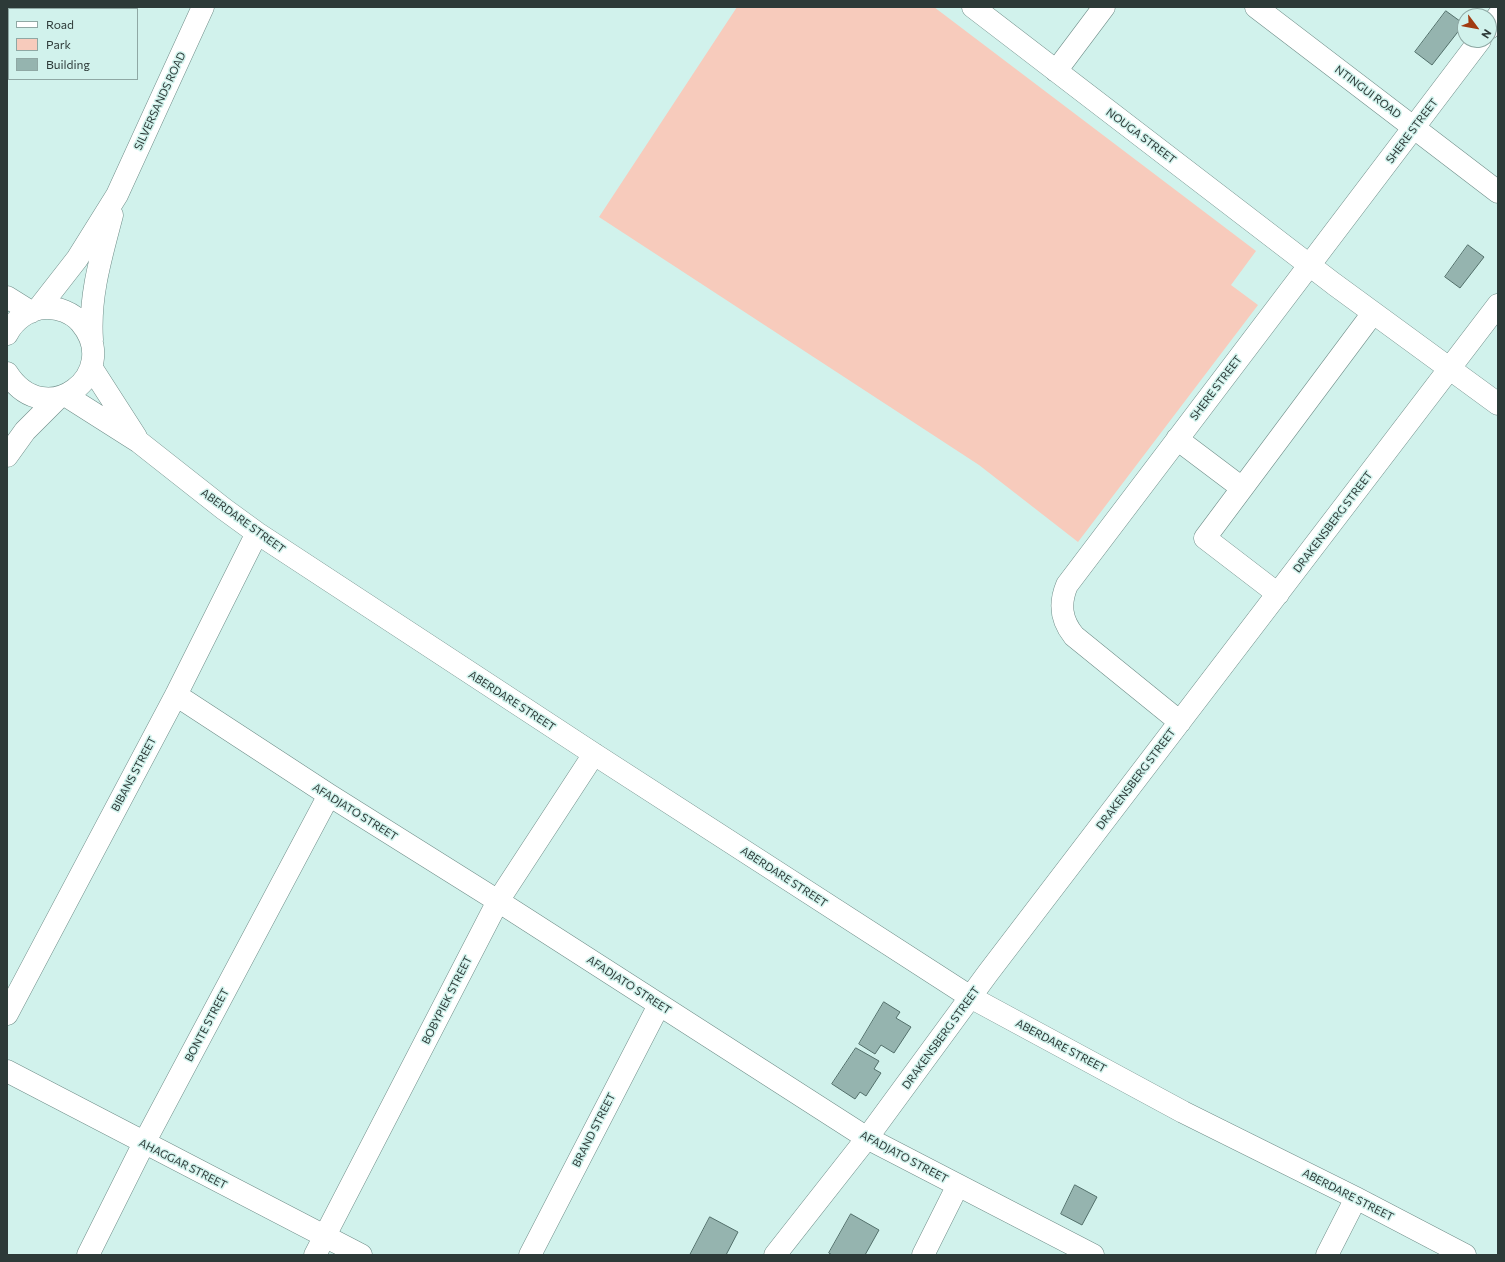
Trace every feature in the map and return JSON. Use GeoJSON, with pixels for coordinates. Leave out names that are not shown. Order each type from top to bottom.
{"type":"FeatureCollection","features":[{"type":"Feature","properties":{"kind":"street","name":"SILVERSANDS ROAD"},"geometry":{"type":"LineString","coordinates":[[7,334],[16,321],[34,310],[77,259],[118,194],[203,7]]}},
{"type":"Feature","properties":{"kind":"street","name":"NOUGA STREET"},"geometry":{"type":"LineString","coordinates":[[973,7],[1310,265],[1498,404]]}},
{"type":"Feature","properties":{"kind":"street"},"geometry":{"type":"LineString","coordinates":[[1056,71],[1104,7]]}},
{"type":"Feature","properties":{"kind":"street","name":"NTINGUI ROAD"},"geometry":{"type":"LineString","coordinates":[[1256,7],[1498,192]]}},
{"type":"Feature","properties":{"kind":"street","name":"SHERE STREET"},"geometry":{"type":"LineString","coordinates":[[1180,722],[1074,636],[1065,622],[1062,604],[1067,585],[1474,48]]}},
{"type":"Feature","properties":{"kind":"street","name":"SILVERSANDS ROAD"},"geometry":{"type":"LineString","coordinates":[[91,367],[93,354],[90,315],[96,280],[118,194]]}},
{"type":"Feature","properties":{"kind":"street"},"geometry":{"type":"LineString","coordinates":[[7,297],[34,310],[53,308],[66,312],[78,319],[86,329],[92,341]]}},
{"type":"Feature","properties":{"kind":"street","name":"DRAKENSBERG STREET"},"geometry":{"type":"LineString","coordinates":[[775,1255],[867,1138],[972,998],[988,973],[1498,305]]}},
{"type":"Feature","properties":{"kind":"street"},"geometry":{"type":"LineString","coordinates":[[1278,594],[1205,538],[1374,313]]}},
{"type":"Feature","properties":{"kind":"street"},"geometry":{"type":"LineString","coordinates":[[7,456],[25,431],[62,397],[76,389],[85,379],[91,367]]}},
{"type":"Feature","properties":{"kind":"street","name":"ABERDARE STREET"},"geometry":{"type":"LineString","coordinates":[[91,367],[139,442]]}},
{"type":"Feature","properties":{"kind":"street"},"geometry":{"type":"LineString","coordinates":[[7,373],[14,384],[23,391],[34,396],[46,399],[62,397]]}},
{"type":"Feature","properties":{"kind":"street","name":"ABERDARE STREET"},"geometry":{"type":"LineString","coordinates":[[62,397],[139,442],[224,510],[257,533],[594,754],[972,998],[1183,1112],[1356,1198],[1465,1255]]}},
{"type":"Feature","properties":{"kind":"street"},"geometry":{"type":"LineString","coordinates":[[1177,438],[1242,488]]}},
{"type":"Feature","properties":{"kind":"street","name":"BIBANS STREET"},"geometry":{"type":"LineString","coordinates":[[7,1014],[176,695],[257,533]]}},
{"type":"Feature","properties":{"kind":"street","name":"AFADJATO STREET"},"geometry":{"type":"LineString","coordinates":[[176,695],[329,795],[498,901],[867,1138],[1093,1255]]}},
{"type":"Feature","properties":{"kind":"street","name":"BOBYPIEK STREET"},"geometry":{"type":"LineString","coordinates":[[320,1246],[498,901],[594,754]]}},
{"type":"Feature","properties":{"kind":"street","name":"BONTE STREET"},"geometry":{"type":"LineString","coordinates":[[88,1255],[144,1144],[329,795]]}},
{"type":"Feature","properties":{"kind":"street","name":"BRAND STREET"},"geometry":{"type":"LineString","coordinates":[[530,1255],[659,1005]]}},
{"type":"Feature","properties":{"kind":"street","name":"AHAGGAR STREET"},"geometry":{"type":"LineString","coordinates":[[7,1071],[144,1144],[320,1246],[361,1255]]}},
{"type":"Feature","properties":{"kind":"street"},"geometry":{"type":"LineString","coordinates":[[923,1255],[958,1185]]}},
{"type":"Feature","properties":{"kind":"street"},"geometry":{"type":"LineString","coordinates":[[1327,1255],[1356,1198]]}},
{"type":"Feature","properties":{"kind":"green space"},"geometry":{"type":"Polygon","coordinates":[[[737,7],[934,7],[1256,251],[1231,285],[1258,305],[1078,542],[979,465],[599,217],[737,7]]]}},
{"type":"Feature","properties":{"kind":"building"},"geometry":{"type":"Polygon","coordinates":[[[14,7],[109,7],[108,8],[14,7]]]}},
{"type":"Feature","properties":{"kind":"building"},"geometry":{"type":"Polygon","coordinates":[[[1446,11],[1457,19],[1457,33],[1432,65],[1415,52],[1446,11]]]}},
{"type":"Feature","properties":{"kind":"building"},"geometry":{"type":"Polygon","coordinates":[[[1468,245],[1484,257],[1460,288],[1445,277],[1468,245]]]}},
{"type":"Feature","properties":{"kind":"building"},"geometry":{"type":"Polygon","coordinates":[[[884,1002],[900,1012],[896,1018],[911,1027],[894,1053],[881,1045],[875,1054],[859,1044],[884,1002]]]}},
{"type":"Feature","properties":{"kind":"building"},"geometry":{"type":"Polygon","coordinates":[[[856,1048],[879,1061],[874,1069],[881,1073],[866,1096],[860,1092],[855,1099],[832,1084],[856,1048]]]}},
{"type":"Feature","properties":{"kind":"building"},"geometry":{"type":"Polygon","coordinates":[[[1075,1185],[1097,1197],[1082,1225],[1061,1214],[1075,1185]]]}},
{"type":"Feature","properties":{"kind":"building"},"geometry":{"type":"Polygon","coordinates":[[[851,1214],[879,1230],[865,1255],[832,1255],[829,1253],[851,1214]]]}},
{"type":"Feature","properties":{"kind":"building"},"geometry":{"type":"Polygon","coordinates":[[[710,1217],[738,1232],[726,1255],[690,1255],[710,1217]]]}}]}
